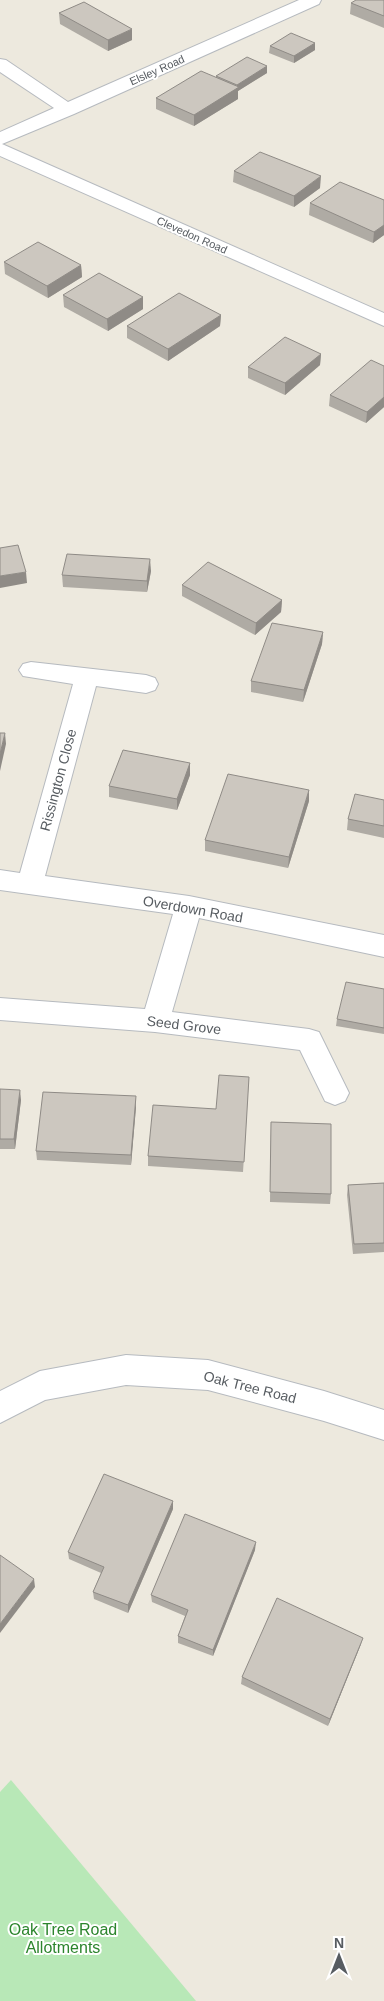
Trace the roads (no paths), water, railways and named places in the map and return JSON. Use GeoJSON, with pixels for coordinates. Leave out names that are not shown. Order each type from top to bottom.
{"type":"FeatureCollection","features":[{"type":"Feature","properties":{"kind":"street","name":"Elsley Road"},"geometry":{"type":"LineString","coordinates":[[0,139],[313,0]]}},
{"type":"Feature","properties":{"kind":"street"},"geometry":{"type":"LineString","coordinates":[[0,64],[68,110]]}},
{"type":"Feature","properties":{"kind":"street","name":"Clevedon Road"},"geometry":{"type":"LineString","coordinates":[[0,149],[384,320]]}},
{"type":"Feature","properties":{"kind":"street"},"geometry":{"type":"LineString","coordinates":[[31,670],[146,684]]}},
{"type":"Feature","properties":{"kind":"street","name":"Rissington Close"},"geometry":{"type":"LineString","coordinates":[[30,883],[86,677]]}},
{"type":"Feature","properties":{"kind":"street","name":"Overdown Road"},"geometry":{"type":"LineString","coordinates":[[0,880],[189,906],[384,946]]}},
{"type":"Feature","properties":{"kind":"street"},"geometry":{"type":"LineString","coordinates":[[155,1021],[189,906]]}},
{"type":"Feature","properties":{"kind":"street","name":"Seed Grove"},"geometry":{"type":"LineString","coordinates":[[0,1009],[155,1021],[309,1040],[335,1093]]}},
{"type":"Feature","properties":{"kind":"street","name":"Oak Tree Road"},"geometry":{"type":"LineString","coordinates":[[0,1408],[40,1386],[126,1370],[208,1375],[324,1406],[384,1425]]}},
{"type":"Feature","properties":{"kind":"park label","name":"Oak Tree Road Allotments"},"geometry":{"type":"Point","coordinates":[63,1938]}}]}
